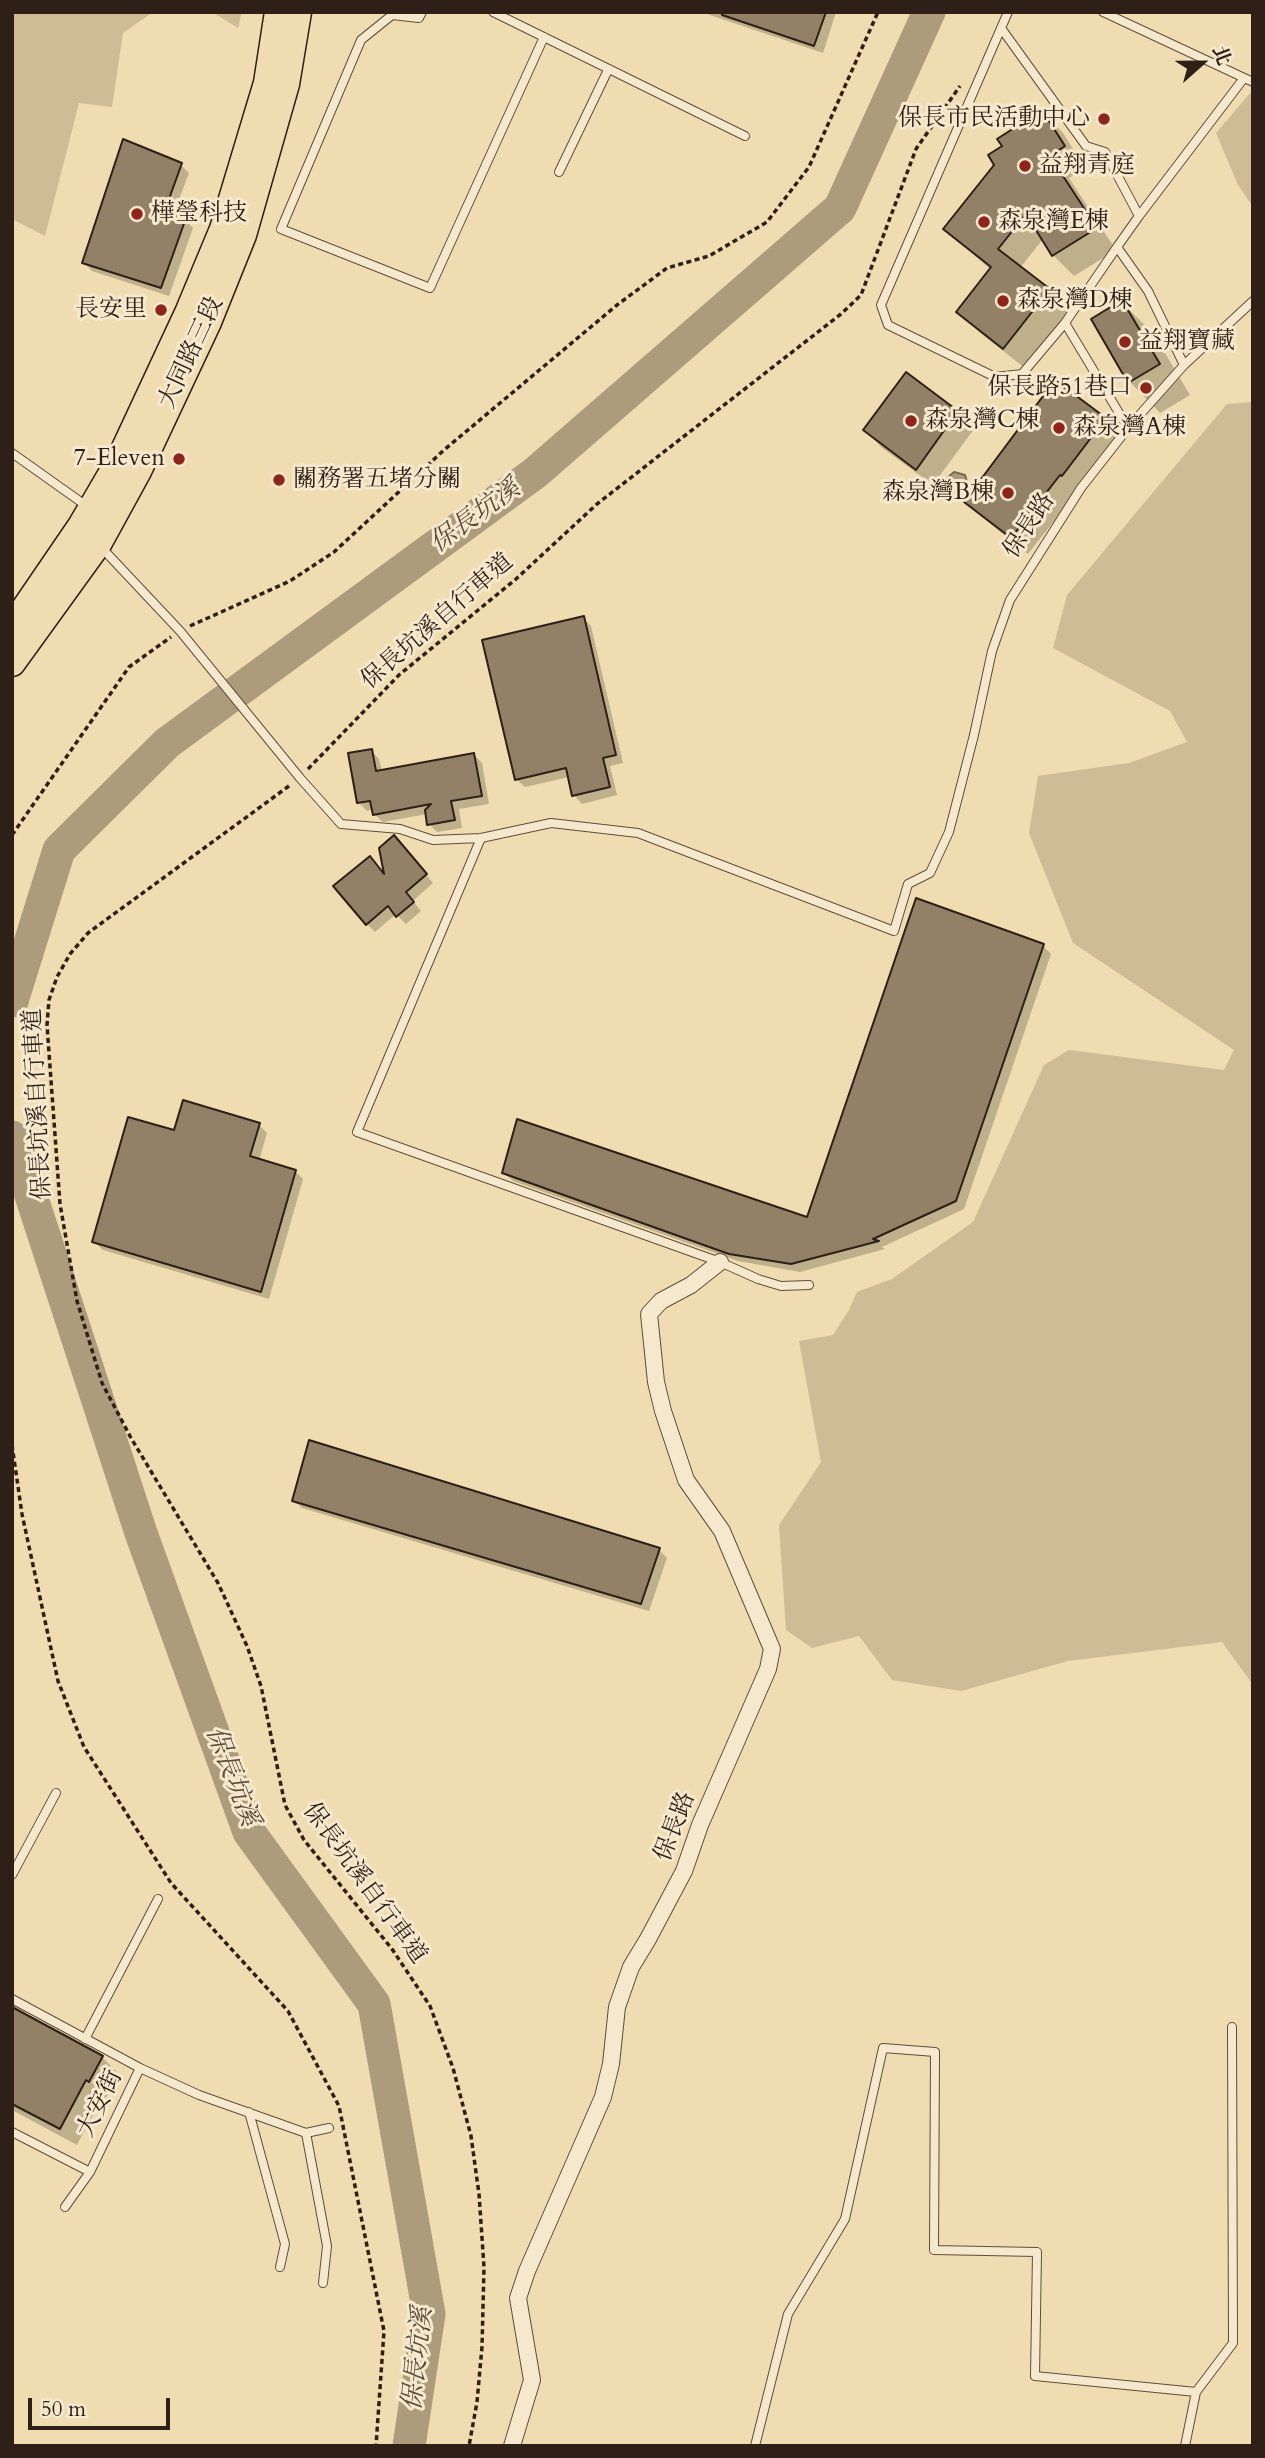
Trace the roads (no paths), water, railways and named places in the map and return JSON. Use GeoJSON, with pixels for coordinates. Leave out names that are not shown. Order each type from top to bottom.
{"type":"FeatureCollection","features":[{"type":"Feature","properties":{"kind":"main road","name":"大同路三段"},"geometry":{"type":"LineString","coordinates":[[90,526],[188,313],[223,229],[267,82],[278,12]]}},
{"type":"Feature","properties":{"kind":"main road","name":"大同路三段"},"geometry":{"type":"LineString","coordinates":[[16,641],[90,526],[155,433],[208,322],[243,235],[286,84],[298,12]]}},
{"type":"Feature","properties":{"kind":"street","name":"保長路"},"geometry":{"type":"LineString","coordinates":[[513,2446],[532,2380],[518,2298],[527,2271],[603,2096],[611,2064],[617,2007],[631,1966],[648,1940],[684,1871],[699,1825],[768,1669],[772,1649],[722,1531],[686,1480],[656,1382],[649,1314],[661,1301],[691,1284],[720,1262]]}},
{"type":"Feature","properties":{"kind":"lane"},"geometry":{"type":"LineString","coordinates":[[422,12],[419,18],[392,15],[361,40],[281,229],[430,288],[544,37]]}},
{"type":"Feature","properties":{"kind":"lane"},"geometry":{"type":"LineString","coordinates":[[493,12],[745,136]]}},
{"type":"Feature","properties":{"kind":"lane"},"geometry":{"type":"LineString","coordinates":[[1008,12],[881,305],[888,325],[995,377],[1022,374],[1065,323],[1139,216],[1244,78]]}},
{"type":"Feature","properties":{"kind":"lane"},"geometry":{"type":"LineString","coordinates":[[1103,12],[1253,82]]}},
{"type":"Feature","properties":{"kind":"lane"},"geometry":{"type":"LineString","coordinates":[[1001,28],[1086,146],[1105,152],[1139,216]]}},
{"type":"Feature","properties":{"kind":"lane"},"geometry":{"type":"LineString","coordinates":[[559,172],[608,70]]}},
{"type":"Feature","properties":{"kind":"lane"},"geometry":{"type":"LineString","coordinates":[[1117,247],[1148,291],[1184,365]]}},
{"type":"Feature","properties":{"kind":"lane","name":"保長路"},"geometry":{"type":"LineString","coordinates":[[481,838],[551,824],[638,833],[894,931],[908,884],[930,873],[949,832],[992,651],[1010,600],[1081,488],[1128,428],[1184,365],[1253,301]]}},
{"type":"Feature","properties":{"kind":"lane"},"geometry":{"type":"LineString","coordinates":[[1065,323],[1128,428]]}},
{"type":"Feature","properties":{"kind":"lane"},"geometry":{"type":"LineString","coordinates":[[12,453],[90,526],[341,824],[400,829],[433,840],[481,838],[357,1132],[720,1262],[758,1279],[781,1286],[809,1285]]}},
{"type":"Feature","properties":{"kind":"lane"},"geometry":{"type":"LineString","coordinates":[[12,1875],[56,1793]]}},
{"type":"Feature","properties":{"kind":"lane"},"geometry":{"type":"LineString","coordinates":[[85,2039],[158,1899]]}},
{"type":"Feature","properties":{"kind":"lane","name":"大安街"},"geometry":{"type":"LineString","coordinates":[[12,2000],[141,2068],[90,2172],[12,2132]]}},
{"type":"Feature","properties":{"kind":"lane"},"geometry":{"type":"LineString","coordinates":[[1185,2446],[1196,2392],[1233,2343],[1231,2027]]}},
{"type":"Feature","properties":{"kind":"lane"},"geometry":{"type":"LineString","coordinates":[[755,2446],[788,2314],[845,2218],[883,2049],[934,2052],[934,2250],[1037,2252],[1035,2376],[1196,2392]]}},
{"type":"Feature","properties":{"kind":"lane"},"geometry":{"type":"LineString","coordinates":[[141,2068],[199,2095],[306,2133],[329,2128]]}},
{"type":"Feature","properties":{"kind":"lane"},"geometry":{"type":"LineString","coordinates":[[249,2112],[285,2244],[280,2267]]}},
{"type":"Feature","properties":{"kind":"lane"},"geometry":{"type":"LineString","coordinates":[[306,2133],[327,2246],[323,2283]]}},
{"type":"Feature","properties":{"kind":"lane"},"geometry":{"type":"LineString","coordinates":[[65,2207],[90,2172]]}},
{"type":"Feature","properties":{"kind":"waterway","name":"保長坑溪"},"geometry":{"type":"LineString","coordinates":[[12,1001],[59,850],[167,743],[535,473],[840,208],[929,12]]}},
{"type":"Feature","properties":{"kind":"waterway","name":"保長坑溪"},"geometry":{"type":"LineString","coordinates":[[12,1137],[141,1533],[249,1832],[374,2004],[429,2314],[409,2446]]}},
{"type":"Feature","properties":{"kind":"place","name":"保長市民活動中心"},"geometry":{"type":"Point","coordinates":[1104,119]}},
{"type":"Feature","properties":{"kind":"place","name":"益翔青庭"},"geometry":{"type":"Point","coordinates":[1025,166]}},
{"type":"Feature","properties":{"kind":"place","name":"樺瑩科技"},"geometry":{"type":"Point","coordinates":[137,214]}},
{"type":"Feature","properties":{"kind":"place","name":"森泉灣E棟"},"geometry":{"type":"Point","coordinates":[984,222]}},
{"type":"Feature","properties":{"kind":"place","name":"森泉灣D棟"},"geometry":{"type":"Point","coordinates":[1003,301]}},
{"type":"Feature","properties":{"kind":"place","name":"長安里"},"geometry":{"type":"Point","coordinates":[161,310]}},
{"type":"Feature","properties":{"kind":"place","name":"益翔寶藏"},"geometry":{"type":"Point","coordinates":[1125,342]}},
{"type":"Feature","properties":{"kind":"place","name":"保長路51巷口"},"geometry":{"type":"Point","coordinates":[1146,388]}},
{"type":"Feature","properties":{"kind":"place","name":"森泉灣C棟"},"geometry":{"type":"Point","coordinates":[911,421]}},
{"type":"Feature","properties":{"kind":"place","name":"森泉灣A棟"},"geometry":{"type":"Point","coordinates":[1059,428]}},
{"type":"Feature","properties":{"kind":"place","name":"7-Eleven"},"geometry":{"type":"Point","coordinates":[179,459]}},
{"type":"Feature","properties":{"kind":"place","name":"關務署五堵分關"},"geometry":{"type":"Point","coordinates":[279,480]}},
{"type":"Feature","properties":{"kind":"place","name":"森泉灣B棟"},"geometry":{"type":"Point","coordinates":[1008,493]}}]}
